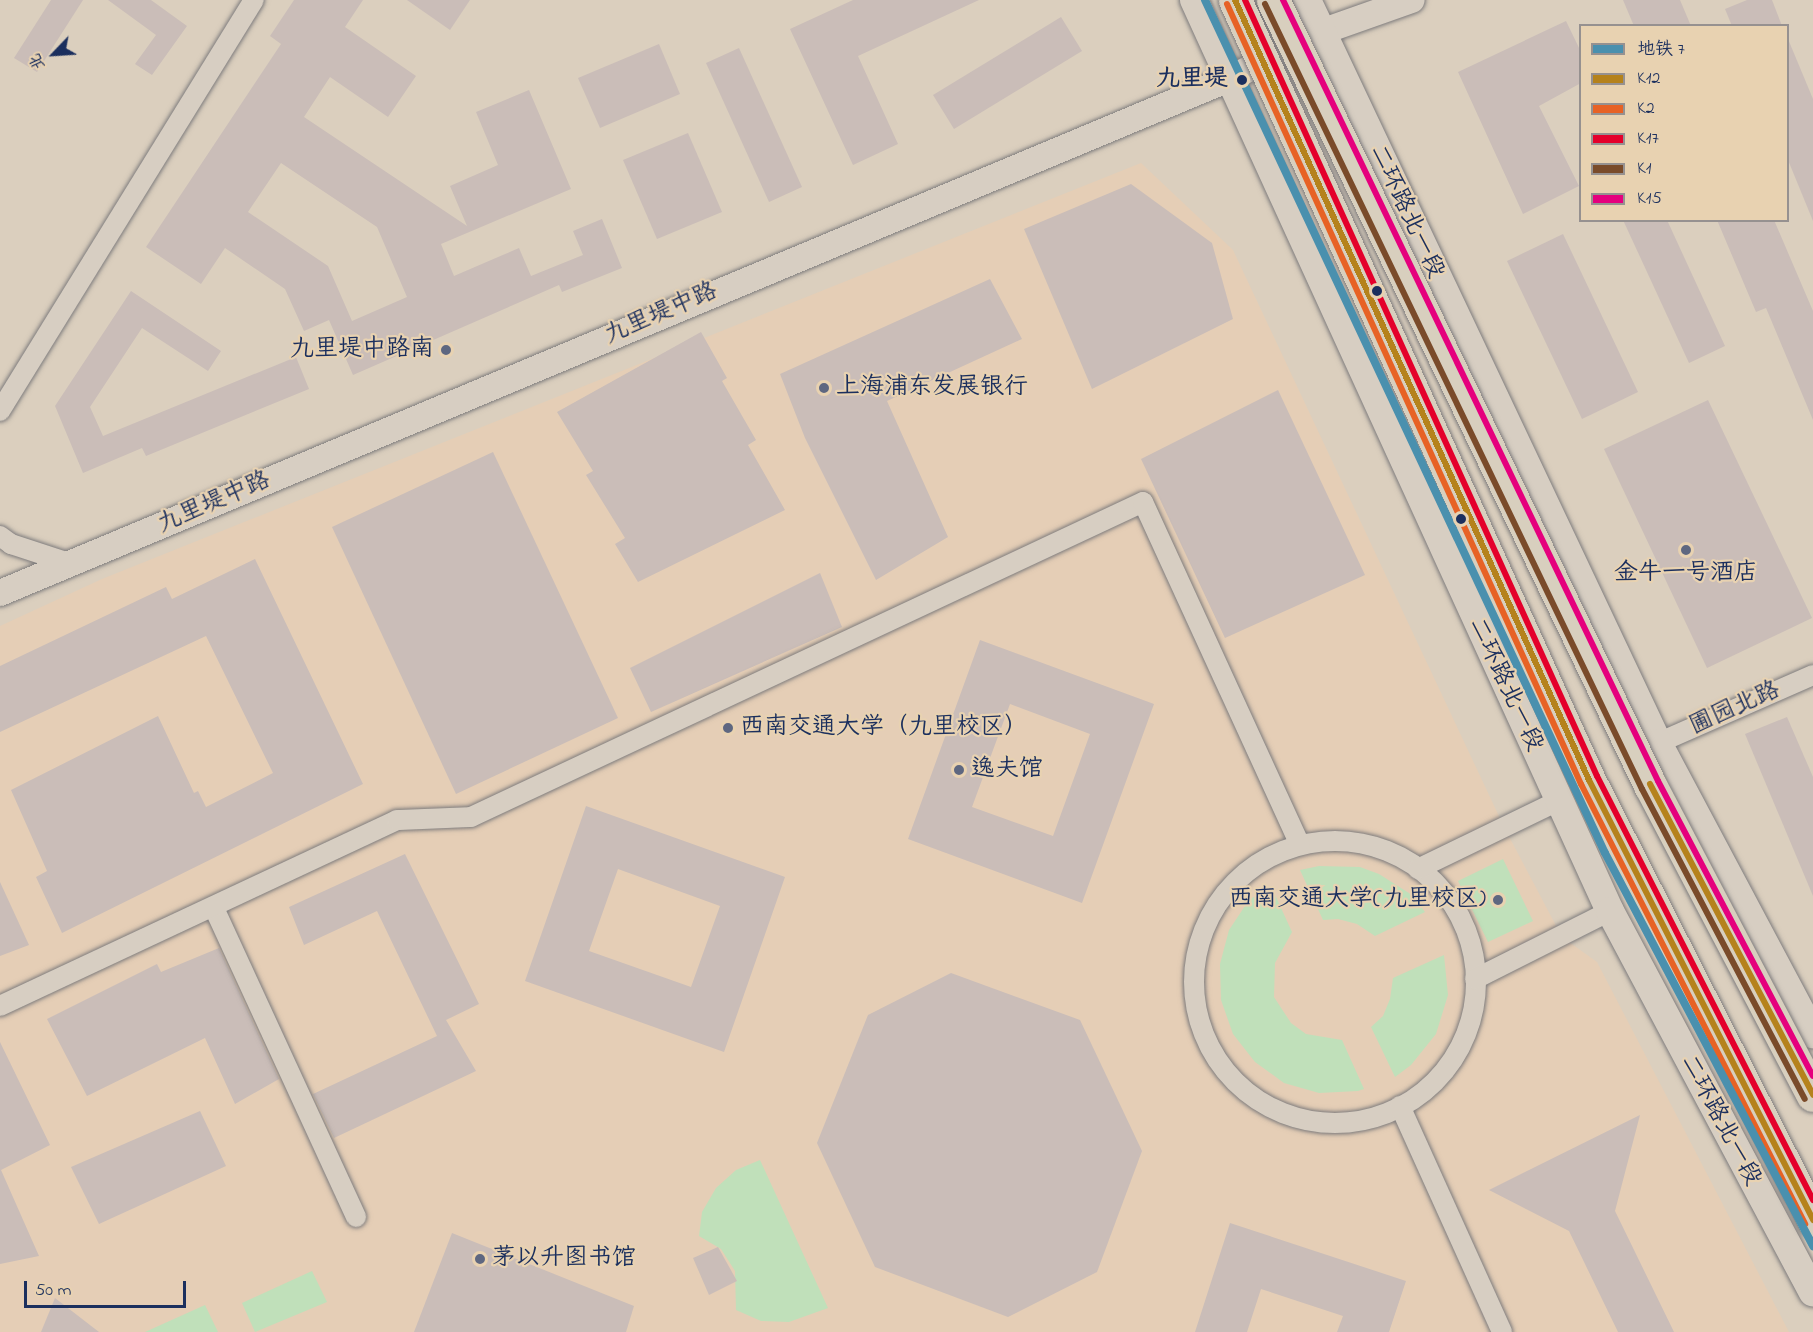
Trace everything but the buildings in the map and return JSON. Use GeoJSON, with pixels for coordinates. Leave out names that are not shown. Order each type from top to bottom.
{"type":"FeatureCollection","features":[{"type":"Feature","properties":{"kind":"highway"},"geometry":{"type":"LineString","coordinates":[[1235,0],[1589,780],[1813,1220]]}},
{"type":"Feature","properties":{"kind":"highway"},"geometry":{"type":"LineString","coordinates":[[1273,0],[1650,785],[1813,1095]]}},
{"type":"Feature","properties":{"kind":"main road","name":"二环路北一段"},"geometry":{"type":"LineString","coordinates":[[1194,0],[1228,79],[1610,911],[1813,1292]]}},
{"type":"Feature","properties":{"kind":"main road","name":"二环路北一段"},"geometry":{"type":"LineString","coordinates":[[1307,0],[1658,743],[1813,1034]]}},
{"type":"Feature","properties":{"kind":"street"},"geometry":{"type":"LineString","coordinates":[[0,411],[254,0]]}},
{"type":"Feature","properties":{"kind":"street","name":"九里堤中路"},"geometry":{"type":"LineString","coordinates":[[0,593],[1228,79],[1321,32],[1412,0]]}},
{"type":"Feature","properties":{"kind":"street"},"geometry":{"type":"LineString","coordinates":[[0,1006],[214,908],[398,820],[471,817],[1143,502],[1300,845]]}},
{"type":"Feature","properties":{"kind":"street"},"geometry":{"type":"LineString","coordinates":[[0,536],[11,544],[69,563]]}},
{"type":"Feature","properties":{"kind":"street","name":"圃园北路"},"geometry":{"type":"LineString","coordinates":[[1658,743],[1813,675]]}},
{"type":"Feature","properties":{"kind":"street"},"geometry":{"type":"LineString","coordinates":[[1418,869],[1558,801]]}},
{"type":"Feature","properties":{"kind":"street"},"geometry":{"type":"LineString","coordinates":[[1351,841],[1394,853],[1418,869],[1430,877],[1461,916],[1475,963],[1474,1012],[1455,1057],[1423,1094],[1380,1117],[1331,1124],[1283,1114],[1241,1089],[1211,1050],[1195,1009],[1194,964],[1206,922],[1230,885],[1265,858],[1300,845],[1351,841]]}},
{"type":"Feature","properties":{"kind":"street"},"geometry":{"type":"LineString","coordinates":[[214,908],[356,1217]]}},
{"type":"Feature","properties":{"kind":"street"},"geometry":{"type":"LineString","coordinates":[[1475,979],[1610,911]]}},
{"type":"Feature","properties":{"kind":"street"},"geometry":{"type":"LineString","coordinates":[[1400,1106],[1502,1332]]}},
{"type":"Feature","properties":{"kind":"shaded area","name":"西南交通大学（九里校区）"},"geometry":{"type":"Polygon","coordinates":[[[1141,163],[1233,250],[1505,829],[1562,937],[1597,962],[1789,1332],[0,1332],[0,626],[102,579],[1141,163]]]}},
{"type":"Feature","properties":{"kind":"green space"},"geometry":{"type":"Polygon","coordinates":[[[1503,859],[1533,921],[1488,942],[1458,881],[1503,859]]]}},
{"type":"Feature","properties":{"kind":"green space"},"geometry":{"type":"Polygon","coordinates":[[[1319,866],[1360,867],[1379,874],[1412,895],[1425,912],[1375,936],[1357,924],[1338,919],[1323,920],[1300,870],[1319,866]]]}},
{"type":"Feature","properties":{"kind":"green space"},"geometry":{"type":"Polygon","coordinates":[[[1271,886],[1292,932],[1275,963],[1274,997],[1291,1023],[1306,1034],[1342,1040],[1364,1089],[1319,1093],[1284,1083],[1255,1062],[1233,1034],[1221,1000],[1220,964],[1229,930],[1249,900],[1271,886]]]}},
{"type":"Feature","properties":{"kind":"green space"},"geometry":{"type":"Polygon","coordinates":[[[1444,955],[1448,995],[1436,1034],[1411,1065],[1395,1077],[1371,1027],[1383,1016],[1390,999],[1393,978],[1444,955]]]}},
{"type":"Feature","properties":{"kind":"green space"},"geometry":{"type":"Polygon","coordinates":[[[760,1160],[828,1308],[789,1322],[761,1321],[736,1310],[735,1271],[721,1249],[699,1236],[702,1212],[716,1188],[736,1170],[760,1160]]]}},
{"type":"Feature","properties":{"kind":"green space"},"geometry":{"type":"Polygon","coordinates":[[[312,1271],[327,1302],[255,1332],[242,1303],[312,1271]]]}},
{"type":"Feature","properties":{"kind":"green space"},"geometry":{"type":"Polygon","coordinates":[[[205,1305],[218,1332],[145,1332],[205,1305]]]}},
{"type":"Feature","properties":{"kind":"metro line","name":"7"},"geometry":{"type":"LineString","coordinates":[[1205,0],[1605,853],[1813,1246]]}},
{"type":"Feature","properties":{"kind":"transit line","name":"K12"},"geometry":{"type":"LineString","coordinates":[[1235,0],[1589,780],[1813,1220]]}},
{"type":"Feature","properties":{"kind":"transit line","name":"K17"},"geometry":{"type":"LineString","coordinates":[[1245,0],[1597,776],[1813,1200]]}},
{"type":"Feature","properties":{"kind":"transit line","name":"K15"},"geometry":{"type":"LineString","coordinates":[[1283,0],[1658,781],[1813,1076]]}},
{"type":"Feature","properties":{"kind":"transit line","name":"K2"},"geometry":{"type":"LineString","coordinates":[[1227,4],[1581,784],[1805,1224]]}},
{"type":"Feature","properties":{"kind":"transit line","name":"K1"},"geometry":{"type":"LineString","coordinates":[[1265,4],[1642,789],[1805,1099]]}},
{"type":"Feature","properties":{"kind":"transit line","name":"K12"},"geometry":{"type":"LineString","coordinates":[[1650,784],[1813,1095]]}},
{"type":"Feature","properties":{"kind":"place","name":"九里堤"},"geometry":{"type":"Point","coordinates":[1242,80]}},
{"type":"Feature","properties":{"kind":"place","name":"九里堤中路南"},"geometry":{"type":"Point","coordinates":[446,350]}},
{"type":"Feature","properties":{"kind":"place","name":"上海浦东发展银行"},"geometry":{"type":"Point","coordinates":[824,388]}},
{"type":"Feature","properties":{"kind":"place","name":"金牛一号酒店"},"geometry":{"type":"Point","coordinates":[1686,550]}},
{"type":"Feature","properties":{"kind":"place","name":"西南交通大学（九里校区）"},"geometry":{"type":"Point","coordinates":[728,728]}},
{"type":"Feature","properties":{"kind":"place","name":"逸夫馆"},"geometry":{"type":"Point","coordinates":[959,770]}},
{"type":"Feature","properties":{"kind":"place","name":"西南交通大学(九里校区)"},"geometry":{"type":"Point","coordinates":[1498,900]}},
{"type":"Feature","properties":{"kind":"place","name":"茅以升图书馆"},"geometry":{"type":"Point","coordinates":[480,1259]}}]}
